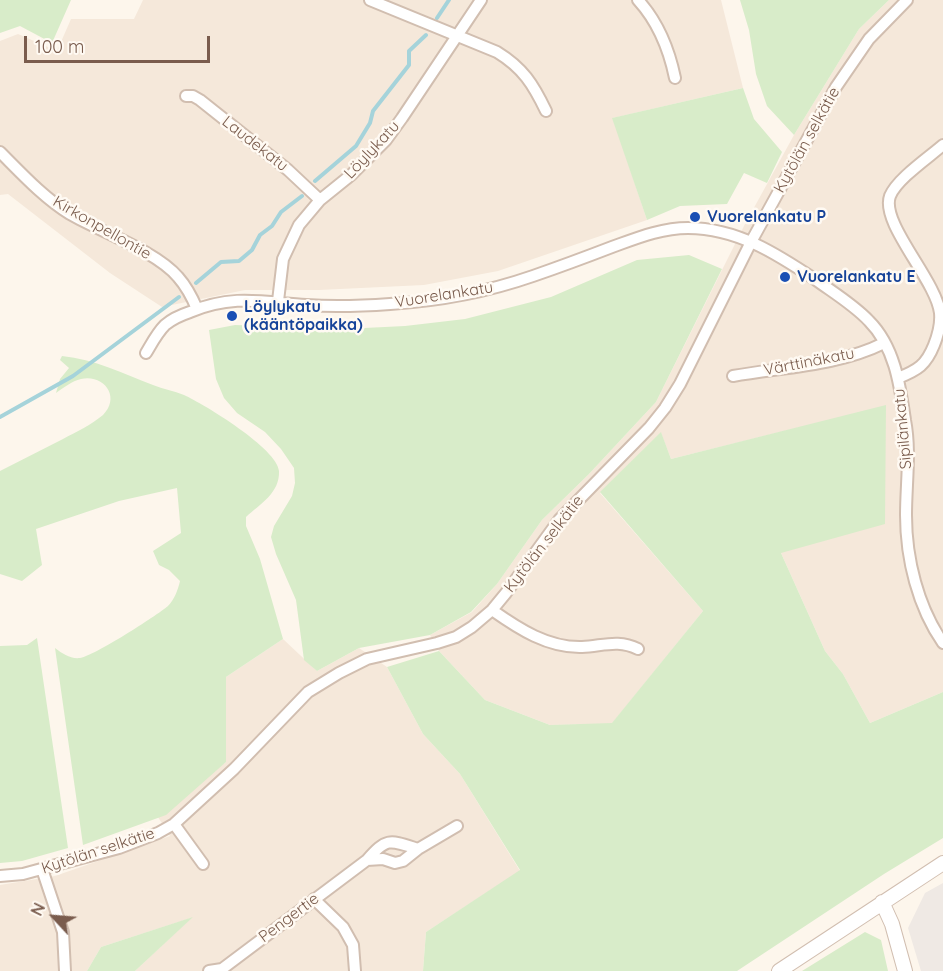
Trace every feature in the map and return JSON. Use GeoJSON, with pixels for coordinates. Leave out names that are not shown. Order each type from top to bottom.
{"type":"FeatureCollection","features":[{"type":"Feature","properties":{"kind":"street"},"geometry":{"type":"LineString","coordinates":[[370,0],[497,52],[510,60],[530,81],[546,111]]}},
{"type":"Feature","properties":{"kind":"street","name":"Löylykatu"},"geometry":{"type":"LineString","coordinates":[[278,301],[280,271],[290,242],[299,225],[320,200],[351,175],[386,140],[481,0]]}},
{"type":"Feature","properties":{"kind":"street"},"geometry":{"type":"LineString","coordinates":[[638,0],[666,43],[675,78]]}},
{"type":"Feature","properties":{"kind":"street","name":"Kytölän selkätie"},"geometry":{"type":"LineString","coordinates":[[0,876],[23,874],[42,869],[119,848],[158,833],[174,824],[234,769],[308,692],[367,659],[456,637],[492,610],[559,520],[666,408],[751,242],[852,62],[868,39],[907,0]]}},
{"type":"Feature","properties":{"kind":"street","name":"Laudekatu"},"geometry":{"type":"LineString","coordinates":[[186,96],[193,96],[200,100],[288,170],[320,200]]}},
{"type":"Feature","properties":{"kind":"street"},"geometry":{"type":"LineString","coordinates":[[898,378],[916,371],[925,362],[939,333],[940,314],[929,282],[891,216],[888,205],[890,197],[903,179],[943,145]]}},
{"type":"Feature","properties":{"kind":"street","name":"Kirkonpellontie"},"geometry":{"type":"LineString","coordinates":[[0,152],[47,197],[68,213],[152,257],[166,267],[184,284],[197,309]]}},
{"type":"Feature","properties":{"kind":"street","name":"Vuorelankatu"},"geometry":{"type":"LineString","coordinates":[[146,353],[166,324],[197,309],[221,302],[244,299],[337,306],[416,302],[486,290],[648,234],[671,229],[708,230],[751,242]]}},
{"type":"Feature","properties":{"kind":"street","name":"Sipilänkatu"},"geometry":{"type":"LineString","coordinates":[[751,242],[794,266],[853,307],[872,323],[884,343],[898,378],[906,425],[908,553],[919,593],[935,632],[943,643]]}},
{"type":"Feature","properties":{"kind":"street","name":"Värttinäkatu"},"geometry":{"type":"LineString","coordinates":[[733,376],[840,359],[884,343]]}},
{"type":"Feature","properties":{"kind":"street"},"geometry":{"type":"LineString","coordinates":[[492,610],[515,627],[549,643],[581,647],[626,643],[638,649]]}},
{"type":"Feature","properties":{"kind":"street"},"geometry":{"type":"LineString","coordinates":[[174,824],[202,864]]}},
{"type":"Feature","properties":{"kind":"street"},"geometry":{"type":"LineString","coordinates":[[367,860],[383,859],[395,863],[403,861],[418,849],[457,826]]}},
{"type":"Feature","properties":{"kind":"street","name":"Pengertie"},"geometry":{"type":"LineString","coordinates":[[209,971],[222,970],[367,860],[380,845],[392,841],[418,849]]}},
{"type":"Feature","properties":{"kind":"street"},"geometry":{"type":"LineString","coordinates":[[779,971],[943,863]]}},
{"type":"Feature","properties":{"kind":"street"},"geometry":{"type":"LineString","coordinates":[[42,869],[63,932],[66,971]]}},
{"type":"Feature","properties":{"kind":"street"},"geometry":{"type":"LineString","coordinates":[[315,899],[343,927],[353,945],[355,971]]}},
{"type":"Feature","properties":{"kind":"street"},"geometry":{"type":"LineString","coordinates":[[882,902],[892,924],[905,971]]}},
{"type":"Feature","properties":{"kind":"shaded area"},"geometry":{"type":"Polygon","coordinates":[[[143,0],[721,0],[743,88],[613,118],[647,220],[498,271],[424,285],[319,290],[245,290],[162,307],[110,273],[8,194],[0,195],[0,41],[18,34],[57,51],[71,19],[134,19],[143,0]]]}},
{"type":"Feature","properties":{"kind":"shaded area"},"geometry":{"type":"Polygon","coordinates":[[[889,0],[943,0],[943,692],[870,723],[843,674],[825,651],[781,553],[886,406],[671,459],[661,433],[600,493],[703,611],[612,724],[550,725],[485,700],[439,651],[430,635],[472,612],[497,584],[542,520],[589,474],[656,402],[745,224],[794,135],[859,29],[889,0]]]}},
{"type":"Feature","properties":{"kind":"shaded area"},"geometry":{"type":"Polygon","coordinates":[[[283,639],[317,671],[359,648],[387,667],[423,734],[460,774],[520,871],[426,932],[423,971],[135,971],[191,918],[101,947],[87,971],[0,971],[0,885],[55,876],[170,836],[156,814],[226,762],[226,677],[283,639]]]}},
{"type":"Feature","properties":{"kind":"shaded area"},"geometry":{"type":"Polygon","coordinates":[[[943,883],[943,971],[921,971],[908,928],[925,893],[943,883]]]}},
{"type":"Feature","properties":{"kind":"green space"},"geometry":{"type":"Polygon","coordinates":[[[0,0],[71,0],[52,43],[20,26],[0,33],[0,0]]]}},
{"type":"Feature","properties":{"kind":"green space"},"geometry":{"type":"Polygon","coordinates":[[[740,0],[889,0],[859,29],[794,135],[767,106],[756,74],[749,30],[740,0]]]}},
{"type":"Feature","properties":{"kind":"green space"},"geometry":{"type":"Polygon","coordinates":[[[743,88],[754,119],[782,152],[767,183],[744,173],[727,204],[680,206],[647,220],[612,118],[743,88]]]}},
{"type":"Feature","properties":{"kind":"green space"},"geometry":{"type":"Polygon","coordinates":[[[689,255],[722,269],[656,402],[589,474],[542,520],[497,584],[471,612],[430,635],[359,648],[317,671],[304,660],[296,600],[271,537],[274,526],[292,496],[295,483],[294,468],[265,432],[237,413],[224,398],[216,379],[209,330],[235,325],[344,329],[405,326],[465,319],[551,297],[637,260],[689,255]]]}},
{"type":"Feature","properties":{"kind":"green space"},"geometry":{"type":"Polygon","coordinates":[[[62,356],[97,364],[194,400],[223,417],[254,440],[267,451],[279,471],[273,492],[246,517],[246,526],[260,559],[283,639],[226,677],[226,762],[166,815],[83,845],[55,648],[73,658],[87,656],[125,635],[168,606],[176,595],[180,581],[169,570],[159,565],[153,551],[181,533],[177,488],[119,501],[36,529],[42,565],[22,581],[0,574],[0,471],[94,422],[103,415],[110,401],[110,394],[103,383],[89,378],[74,381],[56,393],[60,379],[69,368],[60,360],[62,356]]]}},
{"type":"Feature","properties":{"kind":"green space"},"geometry":{"type":"Polygon","coordinates":[[[886,405],[885,524],[781,553],[825,651],[843,674],[870,723],[943,692],[943,838],[737,971],[423,971],[426,932],[520,870],[460,774],[423,734],[387,667],[439,651],[485,700],[550,725],[612,723],[703,611],[600,492],[661,432],[671,459],[886,405]]]}},
{"type":"Feature","properties":{"kind":"green space"},"geometry":{"type":"Polygon","coordinates":[[[37,638],[68,848],[22,861],[0,863],[0,646],[27,645],[37,638]]]}},
{"type":"Feature","properties":{"kind":"green space"},"geometry":{"type":"Polygon","coordinates":[[[193,917],[135,971],[87,971],[101,947],[193,917]]]}},
{"type":"Feature","properties":{"kind":"green space"},"geometry":{"type":"Polygon","coordinates":[[[865,932],[881,940],[888,971],[802,971],[865,932]]]}},
{"type":"Feature","properties":{"kind":"waterway"},"geometry":{"type":"LineString","coordinates":[[437,18],[449,0]]}},
{"type":"Feature","properties":{"kind":"waterway"},"geometry":{"type":"LineString","coordinates":[[315,181],[356,146],[370,123],[373,111],[409,65],[409,51],[426,35]]}},
{"type":"Feature","properties":{"kind":"waterway"},"geometry":{"type":"LineString","coordinates":[[196,283],[221,262],[239,261],[252,250],[260,235],[272,226],[281,212],[302,196]]}},
{"type":"Feature","properties":{"kind":"waterway"},"geometry":{"type":"LineString","coordinates":[[0,417],[73,376],[179,297]]}},
{"type":"Feature","properties":{"kind":"place","name":"Vuorelankatu P"},"geometry":{"type":"Point","coordinates":[695,217]}},
{"type":"Feature","properties":{"kind":"place","name":"Vuorelankatu E"},"geometry":{"type":"Point","coordinates":[785,277]}},
{"type":"Feature","properties":{"kind":"place","name":"Löylykatu (kääntöpaikka)"},"geometry":{"type":"Point","coordinates":[232,316]}}]}
